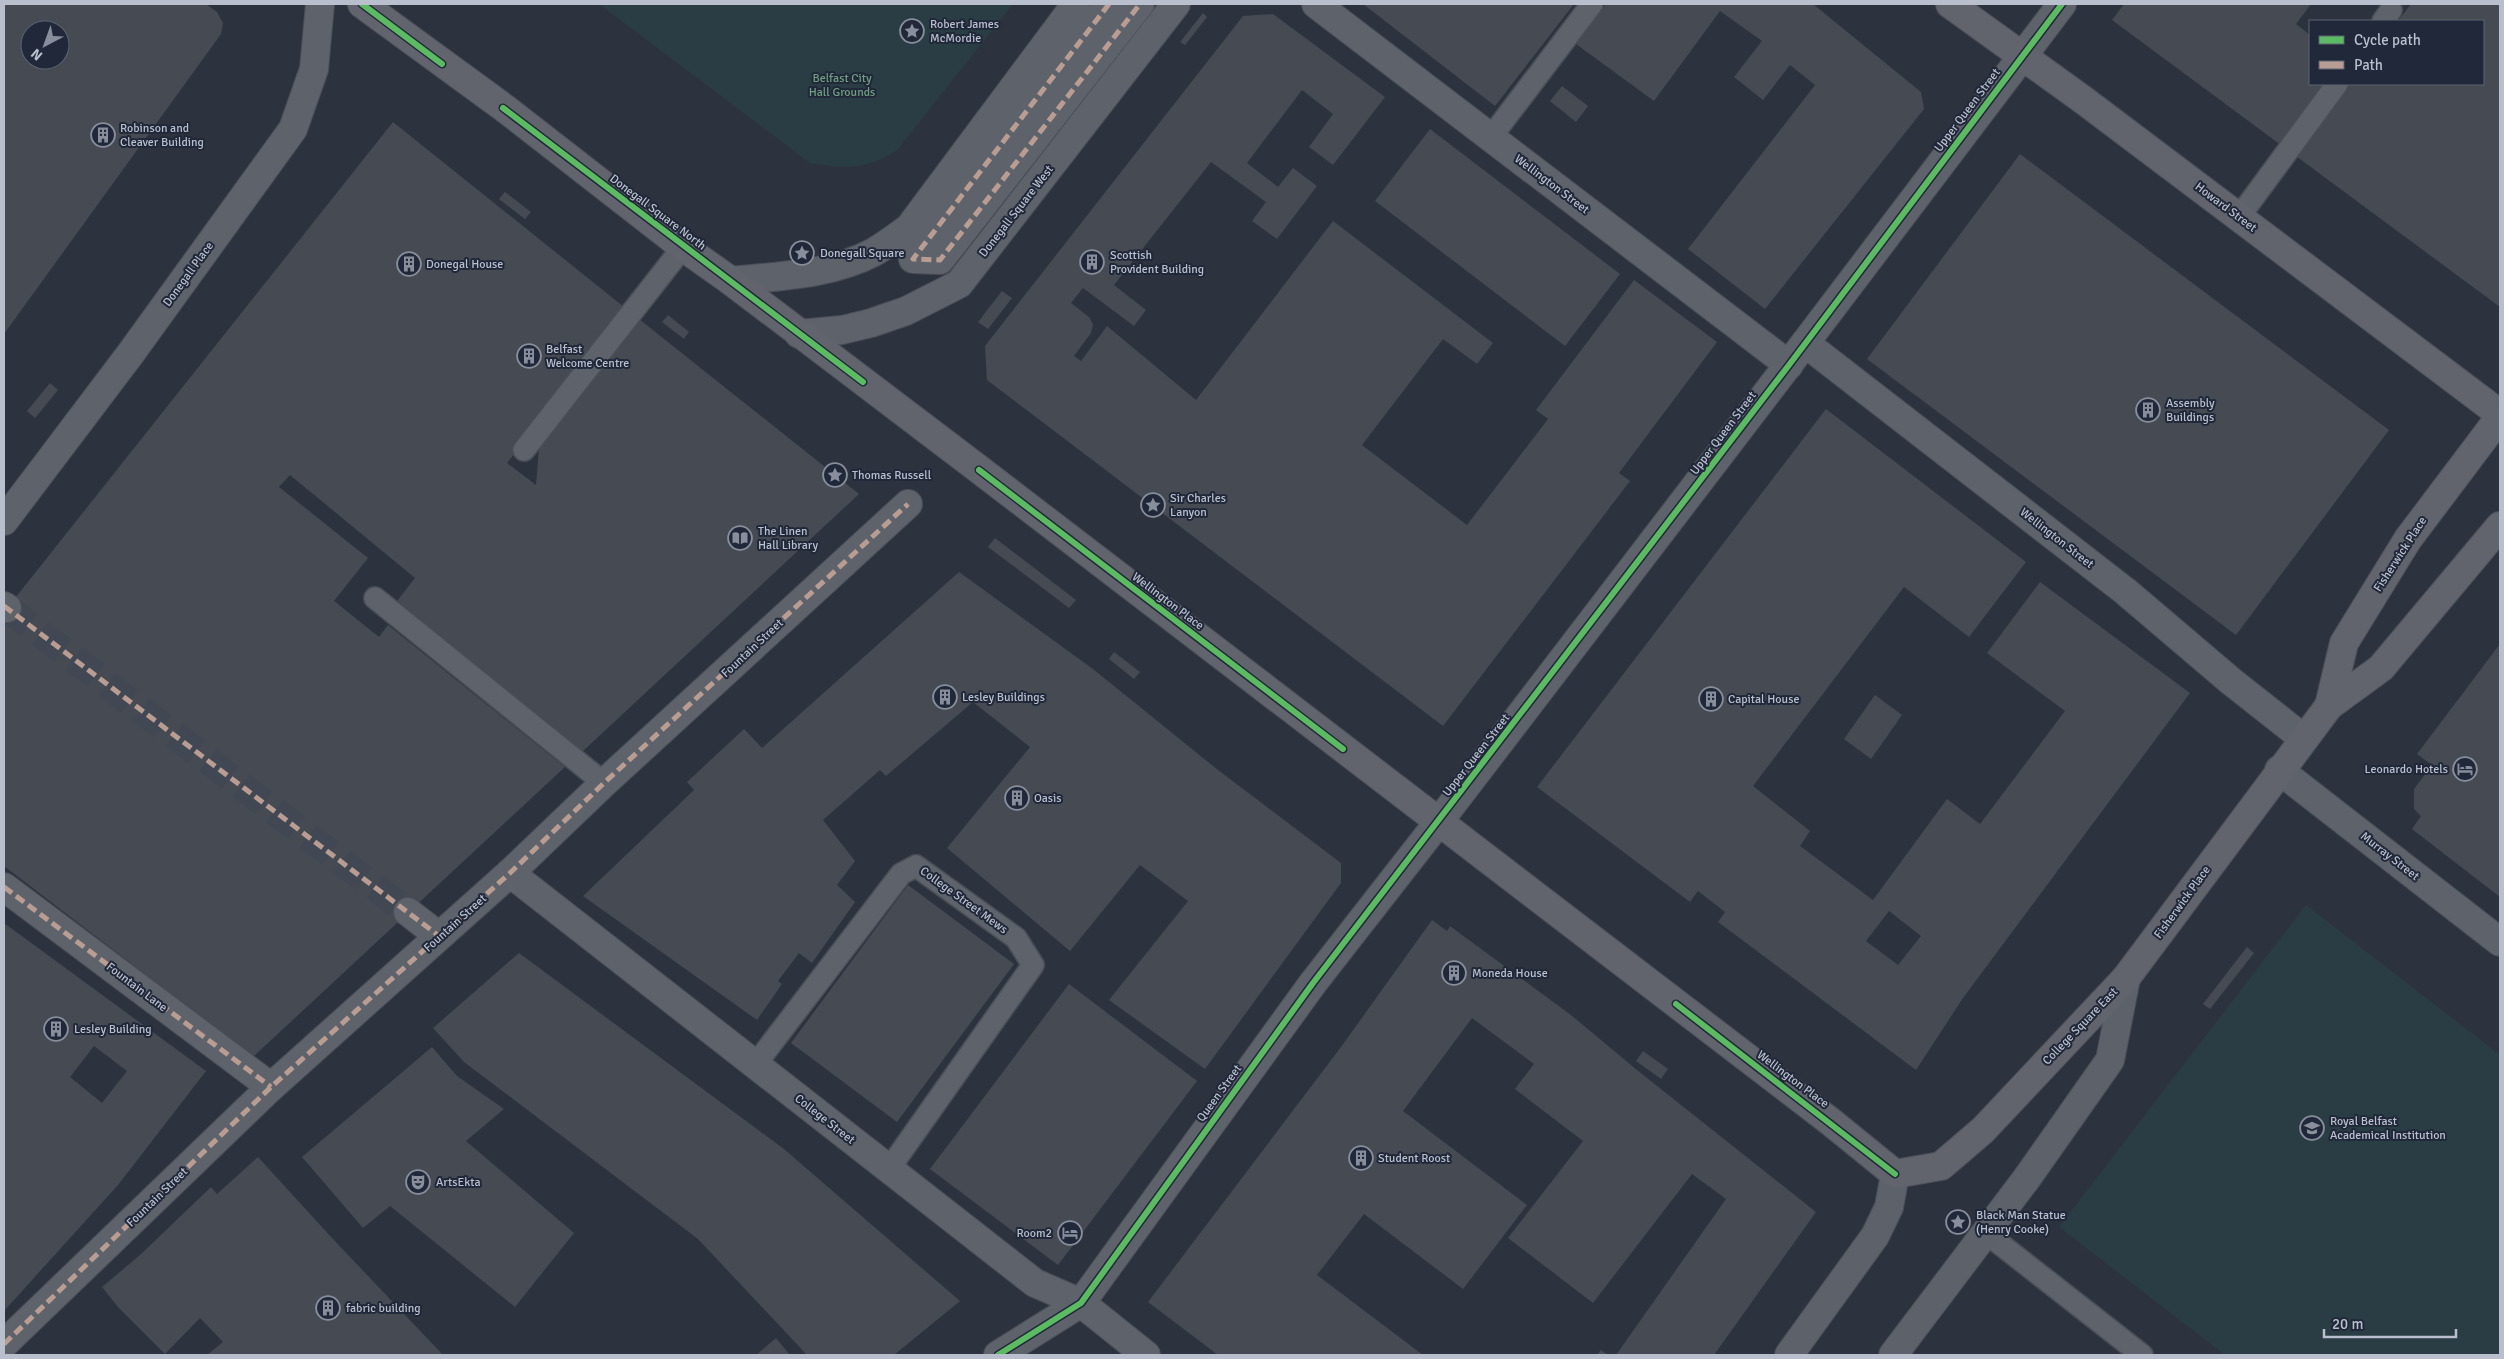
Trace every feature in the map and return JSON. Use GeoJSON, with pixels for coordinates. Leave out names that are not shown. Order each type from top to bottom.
{"type":"FeatureCollection","features":[{"type":"Feature","properties":{"kind":"main road","name":"Donegall Square North"},"geometry":{"type":"LineString","coordinates":[[362,4],[507,110],[683,247],[731,281],[799,334]]}},
{"type":"Feature","properties":{"kind":"main road","name":"Howard Street"},"geometry":{"type":"LineString","coordinates":[[1950,4],[2022,55],[2239,217],[2500,415]]}},
{"type":"Feature","properties":{"kind":"main road","name":"Wellington Place"},"geometry":{"type":"LineString","coordinates":[[799,334],[1436,825],[1831,1122],[1895,1174]]}},
{"type":"Feature","properties":{"kind":"main road","name":"Fisherwick Place"},"geometry":{"type":"LineString","coordinates":[[2329,706],[2344,643],[2408,539],[2500,415]]}},
{"type":"Feature","properties":{"kind":"main road","name":"Fisherwick Place"},"geometry":{"type":"LineString","coordinates":[[2126,978],[2279,770],[2329,706],[2381,668],[2500,526]]}},
{"type":"Feature","properties":{"kind":"main road","name":"College Square East"},"geometry":{"type":"LineString","coordinates":[[1895,1174],[1941,1166],[1983,1130],[2126,978]]}},
{"type":"Feature","properties":{"kind":"main road","name":"College Square East"},"geometry":{"type":"LineString","coordinates":[[1893,1355],[1986,1233],[2110,1060],[2126,978]]}},
{"type":"Feature","properties":{"kind":"main road"},"geometry":{"type":"LineString","coordinates":[[1789,1355],[1875,1236],[1889,1207],[1895,1174]]}},
{"type":"Feature","properties":{"kind":"street","name":"Donegall Place"},"geometry":{"type":"LineString","coordinates":[[4,521],[131,353],[293,129],[314,69],[320,4]]}},
{"type":"Feature","properties":{"kind":"street"},"geometry":{"type":"LineString","coordinates":[[731,281],[795,275],[837,266],[873,252],[909,228],[1076,4]]}},
{"type":"Feature","properties":{"kind":"street"},"geometry":{"type":"LineString","coordinates":[[1109,4],[914,259],[940,260],[1140,4]]}},
{"type":"Feature","properties":{"kind":"street","name":"Donegall Square West"},"geometry":{"type":"LineString","coordinates":[[799,334],[842,330],[871,323],[906,311],[959,284],[1176,4]]}},
{"type":"Feature","properties":{"kind":"street","name":"Wellington Street"},"geometry":{"type":"LineString","coordinates":[[1316,4],[1789,365]]}},
{"type":"Feature","properties":{"kind":"street","name":"Upper Queen Street"},"geometry":{"type":"LineString","coordinates":[[1436,825],[1806,343],[2062,4]]}},
{"type":"Feature","properties":{"kind":"street","name":"Wellington Street"},"geometry":{"type":"LineString","coordinates":[[1806,343],[2125,591],[2232,682],[2303,738]]}},
{"type":"Feature","properties":{"kind":"street","name":"Fountain Street"},"geometry":{"type":"LineString","coordinates":[[4,1344],[271,1087],[510,873],[604,783],[908,504]]}},
{"type":"Feature","properties":{"kind":"street","name":"Murray Street"},"geometry":{"type":"LineString","coordinates":[[2279,770],[2500,942]]}},
{"type":"Feature","properties":{"kind":"street","name":"Queen Street"},"geometry":{"type":"LineString","coordinates":[[998,1355],[1081,1303],[1313,983],[1436,825]]}},
{"type":"Feature","properties":{"kind":"street","name":"College Street"},"geometry":{"type":"LineString","coordinates":[[510,873],[1035,1283],[1081,1303],[1146,1355]]}},
{"type":"Feature","properties":{"kind":"street","name":"Fountain Lane"},"geometry":{"type":"LineString","coordinates":[[4,887],[271,1087]]}},
{"type":"Feature","properties":{"kind":"street"},"geometry":{"type":"LineString","coordinates":[[408,912],[439,936]]}},
{"type":"Feature","properties":{"kind":"lane"},"geometry":{"type":"LineString","coordinates":[[1491,137],[1592,4]]}},
{"type":"Feature","properties":{"kind":"lane"},"geometry":{"type":"LineString","coordinates":[[2239,217],[2336,85]]}},
{"type":"Feature","properties":{"kind":"lane"},"geometry":{"type":"LineString","coordinates":[[524,450],[683,247]]}},
{"type":"Feature","properties":{"kind":"lane"},"geometry":{"type":"LineString","coordinates":[[375,598],[604,783]]}},
{"type":"Feature","properties":{"kind":"lane","name":"College Street Mews"},"geometry":{"type":"LineString","coordinates":[[755,1065],[901,874],[916,866],[1016,938],[1033,965],[889,1169]]}},
{"type":"Feature","properties":{"kind":"lane"},"geometry":{"type":"LineString","coordinates":[[1986,1233],[2142,1355]]}},
{"type":"Feature","properties":{"kind":"green space","name":"Belfast City Hall Grounds"},"geometry":{"type":"Polygon","coordinates":[[[599,4],[1013,4],[897,150],[876,161],[845,167],[810,163],[599,4]]]}},
{"type":"Feature","properties":{"kind":"green space","name":"Royal Belfast Academical Institution"},"geometry":{"type":"Polygon","coordinates":[[[2306,905],[2500,1055],[2500,1355],[2225,1355],[2059,1227],[2306,905]]]}},
{"type":"Feature","properties":{"kind":"building","name":"Robinson and Cleaver Building"},"geometry":{"type":"Polygon","coordinates":[[[4,4],[206,4],[217,12],[223,23],[221,34],[4,334],[4,4]]]}},
{"type":"Feature","properties":{"kind":"building"},"geometry":{"type":"Polygon","coordinates":[[[1363,4],[1574,4],[1495,106],[1363,4]]]}},
{"type":"Feature","properties":{"kind":"building"},"geometry":{"type":"Polygon","coordinates":[[[1606,4],[1813,4],[1921,92],[1924,109],[1765,309],[1688,249],[1815,85],[1790,65],[1763,100],[1734,77],[1762,41],[1720,11],[1654,101],[1576,44],[1606,4]]]}},
{"type":"Feature","properties":{"kind":"building"},"geometry":{"type":"Polygon","coordinates":[[[2124,4],[2311,4],[2296,24],[2309,34],[2309,85],[2484,85],[2484,20],[2399,20],[2411,4],[2500,4],[2500,307],[2112,20],[2124,4]]]}},
{"type":"Feature","properties":{"kind":"building"},"geometry":{"type":"Polygon","coordinates":[[[1203,13],[1207,17],[1185,45],[1180,42],[1203,13]]]}},
{"type":"Feature","properties":{"kind":"building"},"geometry":{"type":"Polygon","coordinates":[[[1273,14],[1385,97],[1333,165],[1309,147],[1333,114],[1302,90],[1247,163],[1278,187],[1293,168],[1317,186],[1277,239],[1252,221],[1266,202],[1211,162],[1114,285],[1146,310],[1134,326],[1083,288],[1071,303],[1089,317],[1093,324],[1091,333],[1074,356],[1081,361],[1107,326],[1196,400],[1333,221],[1493,343],[1477,364],[1443,339],[1362,445],[1467,525],[1548,419],[1536,410],[1634,280],[1717,342],[1619,473],[1630,481],[1443,726],[987,380],[985,346],[1243,16],[1273,14]]]}},
{"type":"Feature","properties":{"kind":"building"},"geometry":{"type":"Polygon","coordinates":[[[1562,86],[1588,106],[1576,122],[1550,101],[1562,86]]]}},
{"type":"Feature","properties":{"kind":"building"},"geometry":{"type":"Polygon","coordinates":[[[393,122],[629,311],[507,463],[536,485],[540,436],[634,315],[859,494],[582,752],[397,601],[415,578],[290,475],[279,487],[368,558],[334,601],[379,637],[388,625],[565,767],[253,1057],[4,866],[4,612],[393,122]]]}},
{"type":"Feature","properties":{"kind":"building"},"geometry":{"type":"Polygon","coordinates":[[[1430,129],[1620,274],[1565,346],[1375,201],[1430,129]]]}},
{"type":"Feature","properties":{"kind":"building","name":"Assembly Buildings"},"geometry":{"type":"Polygon","coordinates":[[[2020,154],[2389,430],[2236,635],[1867,359],[2020,154]]]}},
{"type":"Feature","properties":{"kind":"building"},"geometry":{"type":"Polygon","coordinates":[[[505,192],[531,212],[525,219],[499,199],[505,192]]]}},
{"type":"Feature","properties":{"kind":"building"},"geometry":{"type":"Polygon","coordinates":[[[1002,291],[1012,298],[988,329],[978,322],[1002,291]]]}},
{"type":"Feature","properties":{"kind":"building"},"geometry":{"type":"Polygon","coordinates":[[[668,315],[689,332],[684,339],[662,322],[668,315]]]}},
{"type":"Feature","properties":{"kind":"building"},"geometry":{"type":"Polygon","coordinates":[[[50,383],[58,390],[35,418],[27,411],[50,383]]]}},
{"type":"Feature","properties":{"kind":"building"},"geometry":{"type":"Polygon","coordinates":[[[1826,409],[2026,562],[1969,637],[1904,587],[1753,786],[1810,831],[1800,846],[1873,900],[1947,799],[1980,824],[2065,711],[1987,653],[2040,582],[2190,693],[1963,998],[1916,1070],[1718,922],[1725,912],[1698,891],[1690,902],[1537,787],[1826,409]],[[1889,911],[1866,941],[1898,965],[1921,936],[1889,911]]]}},
{"type":"Feature","properties":{"kind":"building"},"geometry":{"type":"Polygon","coordinates":[[[995,538],[1076,600],[1069,608],[988,547],[995,538]]]}},
{"type":"Feature","properties":{"kind":"building"},"geometry":{"type":"Polygon","coordinates":[[[959,572],[1093,669],[1218,770],[1341,863],[1341,883],[1205,1069],[1109,1000],[1188,901],[1140,865],[1070,951],[947,848],[1030,747],[973,702],[886,776],[880,770],[823,820],[855,861],[837,885],[855,902],[812,963],[799,953],[778,981],[782,984],[757,1020],[583,896],[694,790],[687,782],[744,729],[762,748],[959,572]]]}},
{"type":"Feature","properties":{"kind":"building","name":"Leonardo Hotels"},"geometry":{"type":"Polygon","coordinates":[[[2500,644],[2500,897],[2412,829],[2421,816],[2414,809],[2414,789],[2432,765],[2417,754],[2500,644]]]}},
{"type":"Feature","properties":{"kind":"building"},"geometry":{"type":"Polygon","coordinates":[[[1114,652],[1140,672],[1134,679],[1109,659],[1114,652]]]}},
{"type":"Feature","properties":{"kind":"building"},"geometry":{"type":"Polygon","coordinates":[[[1875,695],[1902,715],[1871,759],[1844,739],[1875,695]]]}},
{"type":"Feature","properties":{"kind":"building"},"geometry":{"type":"Polygon","coordinates":[[[908,885],[1014,964],[897,1122],[791,1043],[908,885]]]}},
{"type":"Feature","properties":{"kind":"building"},"geometry":{"type":"Polygon","coordinates":[[[1432,920],[1447,931],[1450,926],[1571,1015],[1637,1070],[1816,1212],[1714,1355],[1616,1355],[1726,1199],[1692,1174],[1593,1303],[1508,1238],[1583,1141],[1515,1089],[1534,1064],[1472,1018],[1403,1111],[1527,1205],[1463,1289],[1364,1214],[1317,1275],[1423,1355],[1218,1355],[1148,1302],[1341,1047],[1432,920]]]}},
{"type":"Feature","properties":{"kind":"building"},"geometry":{"type":"Polygon","coordinates":[[[4,923],[206,1071],[118,1185],[4,1311],[4,923]],[[94,1046],[70,1077],[102,1103],[127,1071],[94,1046]]]}},
{"type":"Feature","properties":{"kind":"building"},"geometry":{"type":"Polygon","coordinates":[[[2247,947],[2254,953],[2210,1009],[2203,1004],[2247,947]]]}},
{"type":"Feature","properties":{"kind":"building"},"geometry":{"type":"Polygon","coordinates":[[[519,953],[784,1149],[960,1301],[894,1355],[807,1355],[698,1239],[464,1062],[433,1028],[519,953]]]}},
{"type":"Feature","properties":{"kind":"building"},"geometry":{"type":"Polygon","coordinates":[[[1069,984],[1197,1081],[1058,1265],[930,1169],[1069,984]]]}},
{"type":"Feature","properties":{"kind":"building","name":"ArtsEkta"},"geometry":{"type":"Polygon","coordinates":[[[432,1047],[457,1076],[504,1109],[466,1141],[574,1233],[515,1307],[390,1206],[363,1228],[302,1157],[432,1047]]]}},
{"type":"Feature","properties":{"kind":"building"},"geometry":{"type":"Polygon","coordinates":[[[1643,1051],[1668,1069],[1661,1079],[1636,1061],[1643,1051]]]}},
{"type":"Feature","properties":{"kind":"building"},"geometry":{"type":"Polygon","coordinates":[[[258,1157],[443,1355],[207,1355],[223,1342],[200,1318],[165,1354],[118,1307],[102,1287],[140,1255],[211,1187],[217,1194],[258,1157]]]}},
{"type":"Feature","properties":{"kind":"building"},"geometry":{"type":"Polygon","coordinates":[[[776,1338],[790,1355],[756,1355],[776,1338]]]}},
{"type":"Feature","properties":{"kind":"building"},"geometry":{"type":"Polygon","coordinates":[[[1601,1350],[1608,1355],[1597,1355],[1601,1350]]]}},
{"type":"Feature","properties":{"kind":"tunnel"},"geometry":{"type":"LineString","coordinates":[[7,608],[408,912]]}},
{"type":"Feature","properties":{"kind":"marked path"},"geometry":{"type":"LineString","coordinates":[[1109,4],[913,259],[940,260],[1140,4]]}},
{"type":"Feature","properties":{"kind":"marked path"},"geometry":{"type":"LineString","coordinates":[[4,1344],[271,1087],[510,873],[604,783],[908,504]]}},
{"type":"Feature","properties":{"kind":"marked path"},"geometry":{"type":"LineString","coordinates":[[4,606],[439,936]]}},
{"type":"Feature","properties":{"kind":"marked path"},"geometry":{"type":"LineString","coordinates":[[4,887],[271,1087]]}},
{"type":"Feature","properties":{"kind":"cycle path"},"geometry":{"type":"LineString","coordinates":[[362,4],[442,64]]}},
{"type":"Feature","properties":{"kind":"cycle path"},"geometry":{"type":"LineString","coordinates":[[998,1355],[1081,1303],[1313,983],[1789,365],[2062,4]]}},
{"type":"Feature","properties":{"kind":"cycle path"},"geometry":{"type":"LineString","coordinates":[[503,108],[863,382]]}},
{"type":"Feature","properties":{"kind":"cycle path"},"geometry":{"type":"LineString","coordinates":[[979,470],[1343,749]]}},
{"type":"Feature","properties":{"kind":"cycle path"},"geometry":{"type":"LineString","coordinates":[[1676,1004],[1895,1174]]}},
{"type":"Feature","properties":{"kind":"place","name":"Robert James McMordie"},"geometry":{"type":"Point","coordinates":[912,31]}},
{"type":"Feature","properties":{"kind":"place","name":"Robinson and Cleaver Building"},"geometry":{"type":"Point","coordinates":[103,135]}},
{"type":"Feature","properties":{"kind":"place","name":"Donegall Square"},"geometry":{"type":"Point","coordinates":[802,253]}},
{"type":"Feature","properties":{"kind":"place","name":"Scottish Provident Building"},"geometry":{"type":"Point","coordinates":[1092,262]}},
{"type":"Feature","properties":{"kind":"place","name":"Donegal House"},"geometry":{"type":"Point","coordinates":[409,264]}},
{"type":"Feature","properties":{"kind":"place","name":"Belfast Welcome Centre"},"geometry":{"type":"Point","coordinates":[529,356]}},
{"type":"Feature","properties":{"kind":"place","name":"Assembly Buildings"},"geometry":{"type":"Point","coordinates":[2148,410]}},
{"type":"Feature","properties":{"kind":"place","name":"Thomas Russell"},"geometry":{"type":"Point","coordinates":[835,475]}},
{"type":"Feature","properties":{"kind":"place","name":"Sir Charles Lanyon"},"geometry":{"type":"Point","coordinates":[1153,505]}},
{"type":"Feature","properties":{"kind":"place","name":"The Linen Hall Library"},"geometry":{"type":"Point","coordinates":[740,538]}},
{"type":"Feature","properties":{"kind":"place","name":"Lesley Buildings"},"geometry":{"type":"Point","coordinates":[945,697]}},
{"type":"Feature","properties":{"kind":"place","name":"Capital House"},"geometry":{"type":"Point","coordinates":[1711,699]}},
{"type":"Feature","properties":{"kind":"place","name":"Leonardo Hotels"},"geometry":{"type":"Point","coordinates":[2465,769]}},
{"type":"Feature","properties":{"kind":"place","name":"Oasis"},"geometry":{"type":"Point","coordinates":[1017,798]}},
{"type":"Feature","properties":{"kind":"place","name":"Moneda House"},"geometry":{"type":"Point","coordinates":[1454,973]}},
{"type":"Feature","properties":{"kind":"place","name":"Lesley Building"},"geometry":{"type":"Point","coordinates":[56,1029]}},
{"type":"Feature","properties":{"kind":"place","name":"Royal Belfast Academical Institution"},"geometry":{"type":"Point","coordinates":[2312,1128]}},
{"type":"Feature","properties":{"kind":"place","name":"Student Roost"},"geometry":{"type":"Point","coordinates":[1361,1158]}},
{"type":"Feature","properties":{"kind":"place","name":"ArtsEkta"},"geometry":{"type":"Point","coordinates":[418,1182]}},
{"type":"Feature","properties":{"kind":"place","name":"Black Man Statue (Henry Cooke)"},"geometry":{"type":"Point","coordinates":[1958,1222]}},
{"type":"Feature","properties":{"kind":"place","name":"Room2"},"geometry":{"type":"Point","coordinates":[1070,1233]}},
{"type":"Feature","properties":{"kind":"place","name":"fabric building"},"geometry":{"type":"Point","coordinates":[328,1308]}}]}
